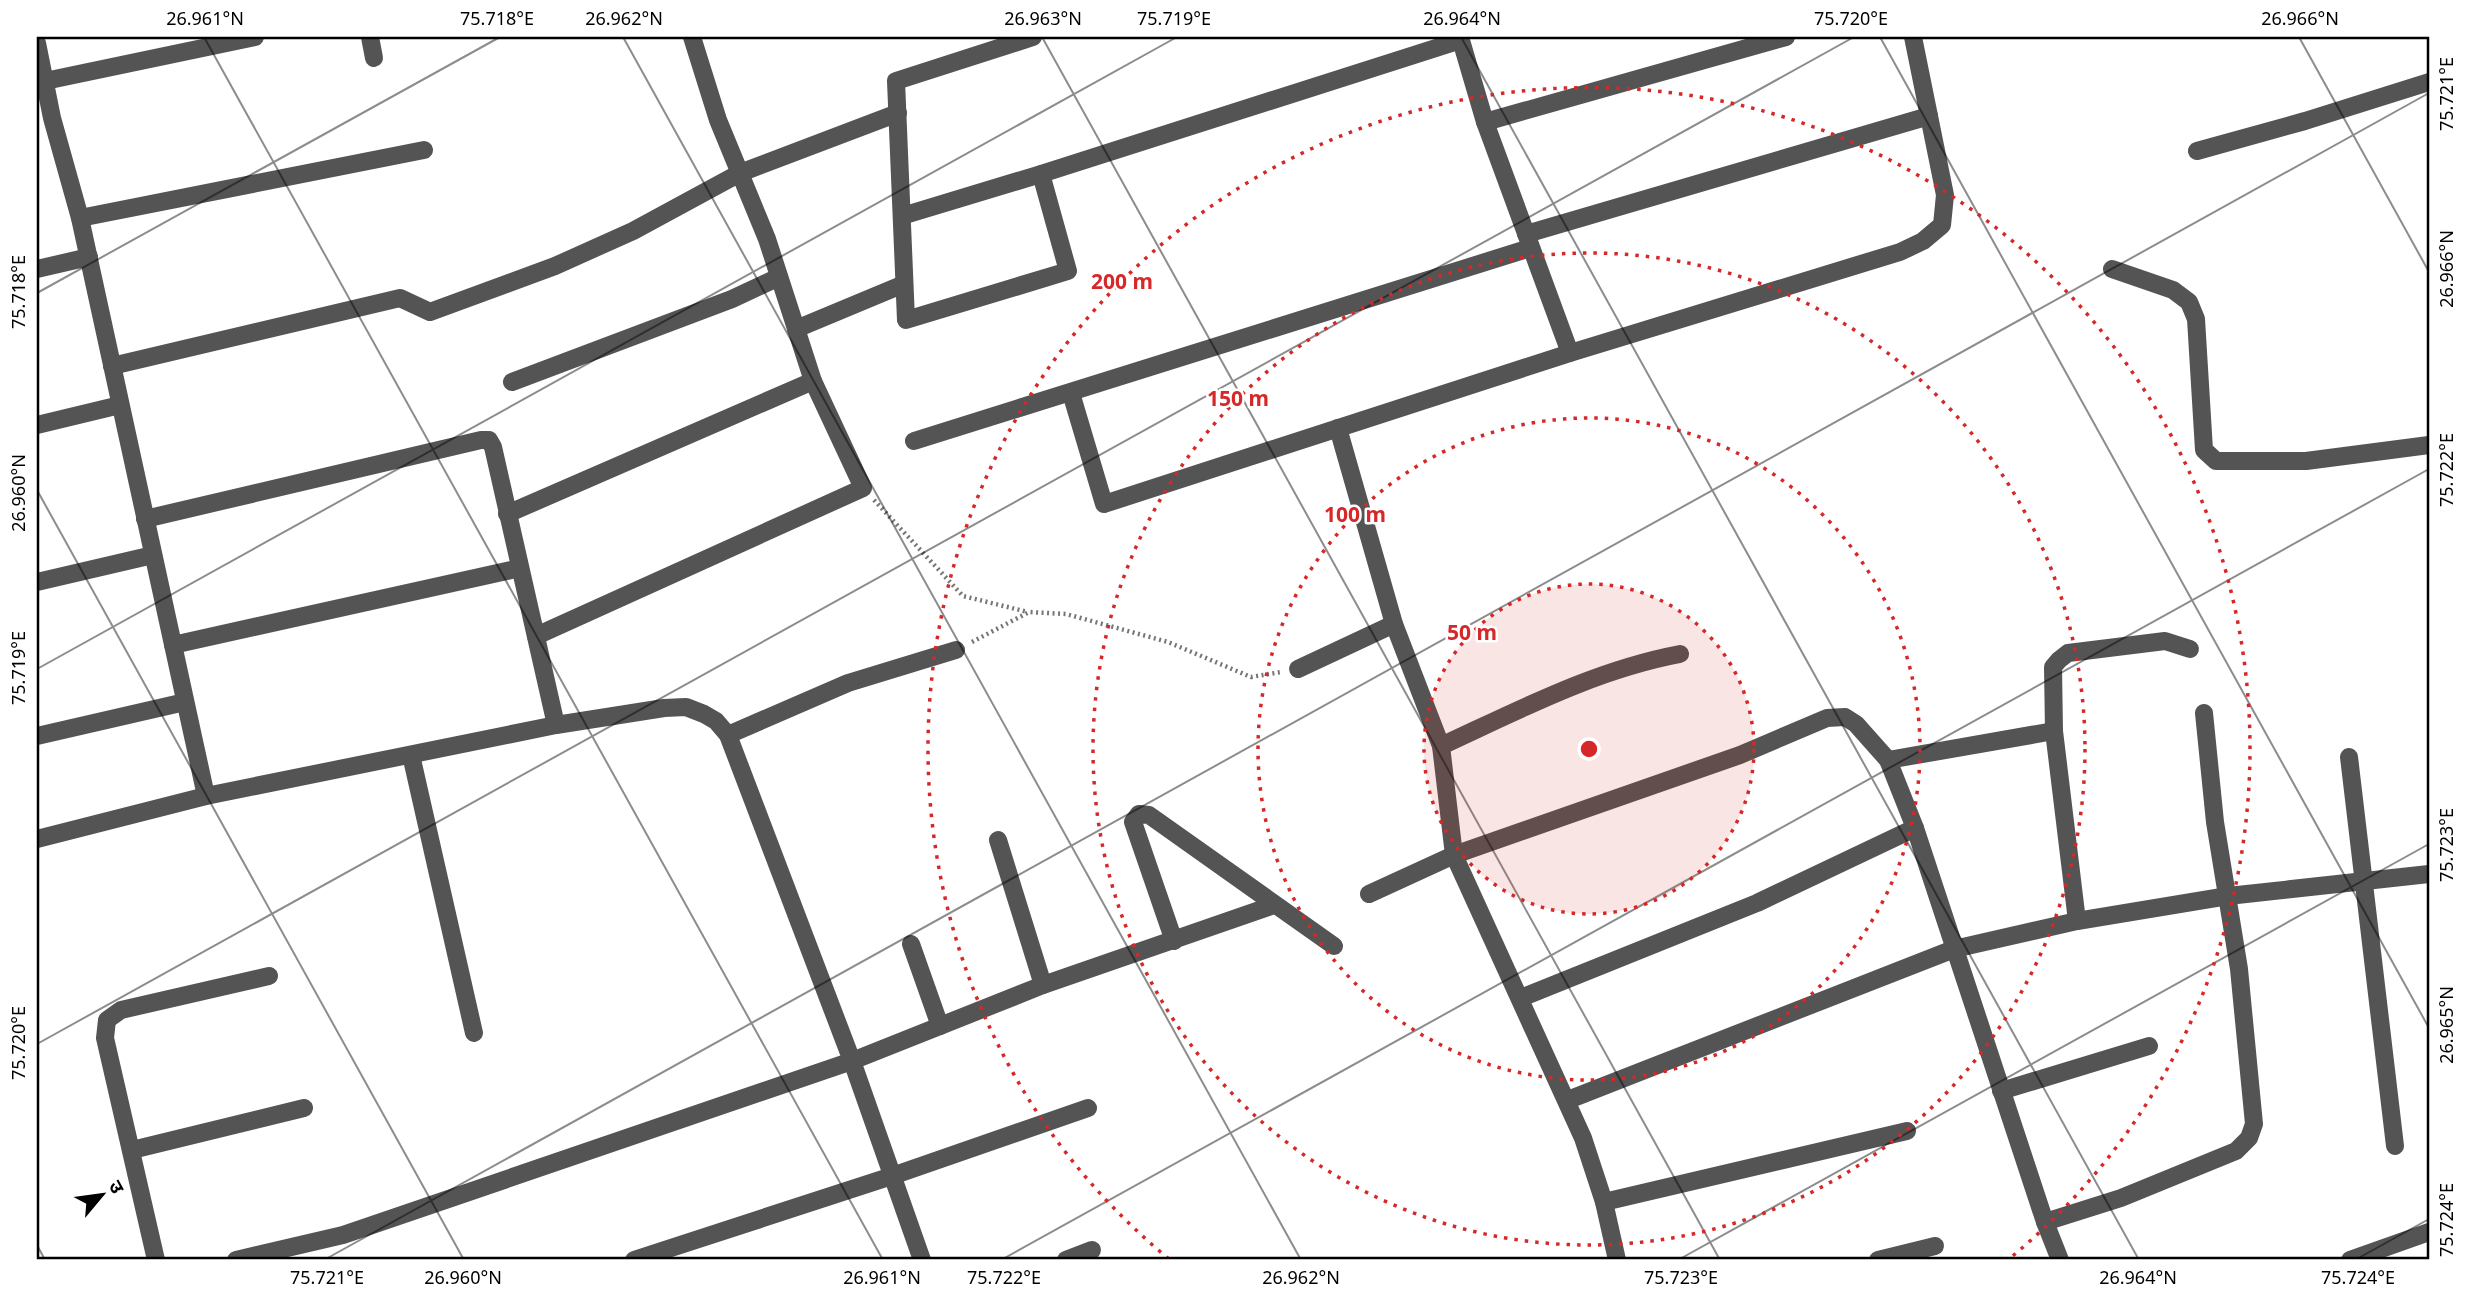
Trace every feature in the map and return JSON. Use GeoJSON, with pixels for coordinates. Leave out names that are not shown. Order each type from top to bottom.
{"type":"FeatureCollection","features":[{"type":"Feature","properties":{"kind":"street"},"geometry":{"type":"LineString","coordinates":[[370,37],[374,58]]}},
{"type":"Feature","properties":{"kind":"street"},"geometry":{"type":"LineString","coordinates":[[536,635],[863,488],[813,380],[767,239],[719,120],[692,37]]}},
{"type":"Feature","properties":{"kind":"street"},"geometry":{"type":"LineString","coordinates":[[1033,37],[896,81],[906,320],[1068,271],[1041,174]]}},
{"type":"Feature","properties":{"kind":"street"},"geometry":{"type":"LineString","coordinates":[[1485,122],[1786,37]]}},
{"type":"Feature","properties":{"kind":"street"},"geometry":{"type":"LineString","coordinates":[[1071,393],[1104,503],[1570,353],[1900,252],[1923,241],[1942,225],[1945,195],[1913,37]]}},
{"type":"Feature","properties":{"kind":"street"},"geometry":{"type":"LineString","coordinates":[[45,81],[252,38]]}},
{"type":"Feature","properties":{"kind":"street"},"geometry":{"type":"LineString","coordinates":[[902,216],[1041,174],[1461,38],[1485,122],[1570,353]]}},
{"type":"Feature","properties":{"kind":"street"},"geometry":{"type":"LineString","coordinates":[[37,43],[45,81],[44,120],[80,218],[206,796]]}},
{"type":"Feature","properties":{"kind":"street"},"geometry":{"type":"LineString","coordinates":[[2197,150],[2305,121],[2429,82]]}},
{"type":"Feature","properties":{"kind":"street"},"geometry":{"type":"LineString","coordinates":[[112,366],[400,298],[430,312],[577,256],[633,231],[740,173],[898,113]]}},
{"type":"Feature","properties":{"kind":"street"},"geometry":{"type":"LineString","coordinates":[[914,441],[1071,393],[1528,241],[1928,116]]}},
{"type":"Feature","properties":{"kind":"street"},"geometry":{"type":"LineString","coordinates":[[80,218],[424,150]]}},
{"type":"Feature","properties":{"kind":"street"},"geometry":{"type":"LineString","coordinates":[[37,269],[89,257]]}},
{"type":"Feature","properties":{"kind":"street"},"geometry":{"type":"LineString","coordinates":[[2112,269],[2173,290],[2189,302],[2196,318],[2204,450],[2216,461],[2306,461],[2429,445]]}},
{"type":"Feature","properties":{"kind":"street"},"geometry":{"type":"LineString","coordinates":[[512,382],[732,299],[779,277]]}},
{"type":"Feature","properties":{"kind":"street"},"geometry":{"type":"LineString","coordinates":[[796,330],[904,284]]}},
{"type":"Feature","properties":{"kind":"street"},"geometry":{"type":"LineString","coordinates":[[507,514],[813,380]]}},
{"type":"Feature","properties":{"kind":"street"},"geometry":{"type":"LineString","coordinates":[[37,425],[120,405]]}},
{"type":"Feature","properties":{"kind":"street"},"geometry":{"type":"LineString","coordinates":[[1338,428],[1394,624],[1441,746],[1454,855],[1568,1100],[1604,1202],[1617,1260]]}},
{"type":"Feature","properties":{"kind":"street"},"geometry":{"type":"LineString","coordinates":[[145,519],[489,440],[493,447],[556,725]]}},
{"type":"Feature","properties":{"kind":"street"},"geometry":{"type":"LineString","coordinates":[[37,582],[153,555]]}},
{"type":"Feature","properties":{"kind":"street"},"geometry":{"type":"LineString","coordinates":[[173,645],[520,568]]}},
{"type":"Feature","properties":{"kind":"street"},"geometry":{"type":"LineString","coordinates":[[1298,669],[1394,624]]}},
{"type":"Feature","properties":{"kind":"street"},"geometry":{"type":"LineString","coordinates":[[2077,921],[2054,731],[2053,667],[2068,653],[2165,641],[2190,649]]}},
{"type":"Feature","properties":{"kind":"street"},"geometry":{"type":"LineString","coordinates":[[728,735],[848,682],[956,650]]}},
{"type":"Feature","properties":{"kind":"street"},"geometry":{"type":"LineString","coordinates":[[1441,746],[1604,674],[1650,659],[1680,654]]}},
{"type":"Feature","properties":{"kind":"street"},"geometry":{"type":"LineString","coordinates":[[37,737],[185,702]]}},
{"type":"Feature","properties":{"kind":"street"},"geometry":{"type":"LineString","coordinates":[[37,839],[206,796],[556,725],[686,707],[716,721],[728,735],[852,1061],[922,1260]]}},
{"type":"Feature","properties":{"kind":"street"},"geometry":{"type":"LineString","coordinates":[[2045,1222],[2121,1198],[2236,1151],[2249,1138],[2254,1124],[2239,969],[2215,822],[2204,713]]}},
{"type":"Feature","properties":{"kind":"street"},"geometry":{"type":"LineString","coordinates":[[1369,894],[1454,855],[1740,755],[1827,718],[1845,717],[1856,724],[1888,760],[1915,828],[2001,1091],[2060,1260]]}},
{"type":"Feature","properties":{"kind":"street"},"geometry":{"type":"LineString","coordinates":[[1888,760],[2054,731]]}},
{"type":"Feature","properties":{"kind":"street"},"geometry":{"type":"LineString","coordinates":[[411,754],[474,1033]]}},
{"type":"Feature","properties":{"kind":"street"},"geometry":{"type":"LineString","coordinates":[[2349,757],[2395,1146]]}},
{"type":"Feature","properties":{"kind":"street"},"geometry":{"type":"LineString","coordinates":[[1174,941],[1133,822],[1139,814],[1149,815],[1334,946]]}},
{"type":"Feature","properties":{"kind":"street"},"geometry":{"type":"LineString","coordinates":[[1521,998],[1757,903],[1915,828]]}},
{"type":"Feature","properties":{"kind":"street"},"geometry":{"type":"LineString","coordinates":[[998,840],[1043,985]]}},
{"type":"Feature","properties":{"kind":"street"},"geometry":{"type":"LineString","coordinates":[[1568,1100],[1954,949],[2077,921],[2228,896],[2429,874]]}},
{"type":"Feature","properties":{"kind":"street"},"geometry":{"type":"LineString","coordinates":[[236,1260],[343,1235],[852,1061],[1043,985],[1274,905]]}},
{"type":"Feature","properties":{"kind":"street"},"geometry":{"type":"LineString","coordinates":[[911,944],[940,1026]]}},
{"type":"Feature","properties":{"kind":"street"},"geometry":{"type":"LineString","coordinates":[[156,1260],[105,1038],[107,1020],[121,1010],[269,976]]}},
{"type":"Feature","properties":{"kind":"street"},"geometry":{"type":"LineString","coordinates":[[2001,1091],[2149,1046]]}},
{"type":"Feature","properties":{"kind":"street"},"geometry":{"type":"LineString","coordinates":[[132,1150],[304,1108]]}},
{"type":"Feature","properties":{"kind":"street"},"geometry":{"type":"LineString","coordinates":[[634,1260],[892,1176],[1088,1108]]}},
{"type":"Feature","properties":{"kind":"street"},"geometry":{"type":"LineString","coordinates":[[1604,1202],[1907,1131]]}},
{"type":"Feature","properties":{"kind":"street"},"geometry":{"type":"LineString","coordinates":[[2350,1260],[2429,1232]]}},
{"type":"Feature","properties":{"kind":"street"},"geometry":{"type":"LineString","coordinates":[[1878,1260],[1935,1246]]}},
{"type":"Feature","properties":{"kind":"street"},"geometry":{"type":"LineString","coordinates":[[1066,1260],[1092,1250]]}},
{"type":"Feature","properties":{"kind":"path"},"geometry":{"type":"LineString","coordinates":[[863,488],[962,596],[1029,612],[1066,614],[1168,642],[1251,677],[1298,669]]}},
{"type":"Feature","properties":{"kind":"path"},"geometry":{"type":"LineString","coordinates":[[956,650],[1029,612]]}}]}
